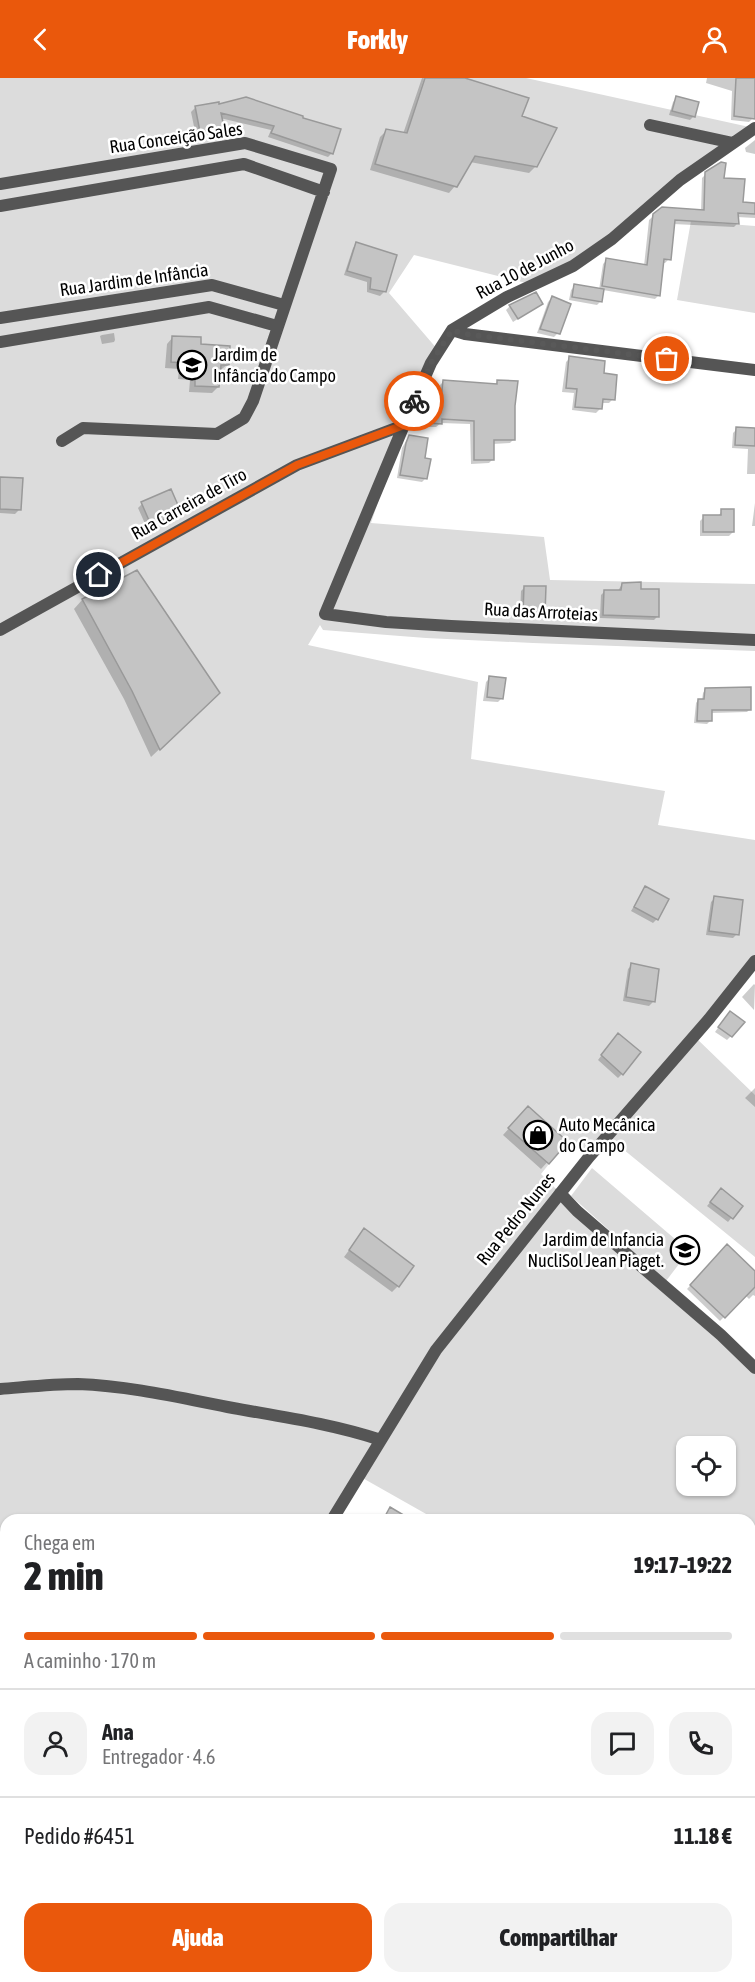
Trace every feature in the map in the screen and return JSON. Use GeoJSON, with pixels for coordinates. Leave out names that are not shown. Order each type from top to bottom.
{"type":"FeatureCollection","features":[{"type":"Feature","properties":{"kind":"street"},"geometry":{"type":"LineString","coordinates":[[650,125],[733,143]]}},
{"type":"Feature","properties":{"kind":"street","name":"Rua 10 de Junho"},"geometry":{"type":"LineString","coordinates":[[325,614],[431,363],[452,330],[507,297],[573,266],[612,239],[680,180],[755,128]]}},
{"type":"Feature","properties":{"kind":"street","name":"Rua Conceição Sales"},"geometry":{"type":"LineString","coordinates":[[0,184],[245,143],[331,169],[284,305]]}},
{"type":"Feature","properties":{"kind":"street","name":"Rua Conceição Sales"},"geometry":{"type":"LineString","coordinates":[[0,206],[244,164],[324,192]]}},
{"type":"Feature","properties":{"kind":"street","name":"Rua Jardim de Infância"},"geometry":{"type":"LineString","coordinates":[[0,318],[212,285],[284,305]]}},
{"type":"Feature","properties":{"kind":"street"},"geometry":{"type":"LineString","coordinates":[[62,441],[83,428],[206,435],[217,434],[228,429],[244,418],[253,401],[284,305]]}},
{"type":"Feature","properties":{"kind":"street","name":"Rua Jardim de Infância"},"geometry":{"type":"LineString","coordinates":[[0,342],[209,307],[277,326]]}},
{"type":"Feature","properties":{"kind":"street"},"geometry":{"type":"LineString","coordinates":[[452,330],[465,334],[755,370]]}},
{"type":"Feature","properties":{"kind":"street","name":"Rua Carreira de Tiro"},"geometry":{"type":"LineString","coordinates":[[0,630],[297,465],[404,425]]}},
{"type":"Feature","properties":{"kind":"street","name":"Rua das Arroteias"},"geometry":{"type":"LineString","coordinates":[[325,614],[418,624],[755,640]]}},
{"type":"Feature","properties":{"kind":"street","name":"Rua Pedro Nunes"},"geometry":{"type":"LineString","coordinates":[[336,1514],[436,1350],[589,1156],[735,988],[755,961]]}},
{"type":"Feature","properties":{"kind":"street"},"geometry":{"type":"LineString","coordinates":[[560,1193],[577,1211],[721,1335],[755,1368]]}},
{"type":"Feature","properties":{"kind":"street"},"geometry":{"type":"LineString","coordinates":[[0,1389],[48,1384],[78,1384],[131,1389],[298,1419],[381,1440]]}},
{"type":"Feature","properties":{"kind":"shaded area"},"geometry":{"type":"Polygon","coordinates":[[[0,78],[424,78],[407,133],[386,129],[375,164],[456,187],[475,156],[537,167],[557,128],[522,116],[529,99],[465,78],[526,78],[754,128],[612,239],[534,285],[414,255],[389,293],[438,350],[404,425],[371,523],[544,537],[550,580],[755,584],[755,651],[426,638],[323,630],[320,625],[308,645],[478,682],[471,759],[665,791],[658,825],[755,840],[755,961],[694,1036],[755,1095],[755,1257],[607,1136],[589,1157],[570,1140],[568,1142],[528,1106],[509,1128],[549,1164],[541,1174],[560,1193],[755,1368],[755,1514],[426,1514],[359,1476],[335,1514],[0,1514],[0,78]]]}},
{"type":"Feature","properties":{"kind":"shaded area"},"geometry":{"type":"Polygon","coordinates":[[[691,221],[755,226],[755,313],[677,300],[691,221]]]}},
{"type":"Feature","properties":{"kind":"shaded area"},"geometry":{"type":"Polygon","coordinates":[[[592,1168],[689,1251],[666,1281],[571,1196],[592,1168]]]}},
{"type":"Feature","properties":{"kind":"building"},"geometry":{"type":"Polygon","coordinates":[[[425,78],[465,78],[529,98],[522,116],[557,128],[537,167],[475,156],[457,187],[375,164],[386,129],[407,133],[425,78]]]}},
{"type":"Feature","properties":{"kind":"building"},"geometry":{"type":"Polygon","coordinates":[[[736,78],[755,78],[755,119],[734,116],[736,78]]]}},
{"type":"Feature","properties":{"kind":"building"},"geometry":{"type":"Polygon","coordinates":[[[676,96],[699,102],[695,117],[672,111],[676,96]]]}},
{"type":"Feature","properties":{"kind":"building"},"geometry":{"type":"Polygon","coordinates":[[[246,97],[341,129],[333,154],[271,133],[274,126],[221,113],[224,127],[200,132],[195,106],[219,102],[219,104],[246,97]]]}},
{"type":"Feature","properties":{"kind":"building"},"geometry":{"type":"Polygon","coordinates":[[[721,162],[726,163],[724,178],[745,179],[743,202],[755,203],[755,214],[738,213],[739,224],[675,220],[671,260],[664,259],[660,296],[602,286],[606,258],[647,265],[653,214],[662,207],[704,210],[705,172],[721,162]]]}},
{"type":"Feature","properties":{"kind":"building"},"geometry":{"type":"Polygon","coordinates":[[[356,242],[397,255],[386,292],[370,289],[371,278],[347,271],[356,242]]]}},
{"type":"Feature","properties":{"kind":"building"},"geometry":{"type":"Polygon","coordinates":[[[574,284],[604,289],[602,302],[572,297],[574,284]]]}},
{"type":"Feature","properties":{"kind":"building"},"geometry":{"type":"Polygon","coordinates":[[[536,292],[543,304],[518,319],[509,305],[536,292]]]}},
{"type":"Feature","properties":{"kind":"building"},"geometry":{"type":"Polygon","coordinates":[[[552,296],[571,304],[560,334],[540,329],[552,296]]]}},
{"type":"Feature","properties":{"kind":"building"},"geometry":{"type":"Polygon","coordinates":[[[172,336],[201,337],[201,344],[230,346],[229,365],[221,365],[219,387],[195,386],[195,374],[184,373],[184,363],[171,362],[172,336]]]}},
{"type":"Feature","properties":{"kind":"building"},"geometry":{"type":"Polygon","coordinates":[[[569,356],[605,361],[604,373],[617,375],[615,400],[603,399],[602,409],[575,407],[577,389],[566,388],[569,356]]]}},
{"type":"Feature","properties":{"kind":"building"},"geometry":{"type":"Polygon","coordinates":[[[443,380],[497,384],[497,380],[518,381],[515,440],[494,440],[494,460],[474,460],[474,421],[442,419],[442,424],[427,423],[428,401],[441,401],[443,380]]]}},
{"type":"Feature","properties":{"kind":"building"},"geometry":{"type":"Polygon","coordinates":[[[736,427],[755,428],[755,446],[735,445],[736,427]]]}},
{"type":"Feature","properties":{"kind":"building"},"geometry":{"type":"Polygon","coordinates":[[[409,435],[428,438],[425,458],[431,459],[427,479],[400,475],[409,435]]]}},
{"type":"Feature","properties":{"kind":"building"},"geometry":{"type":"Polygon","coordinates":[[[0,477],[23,478],[21,510],[0,509],[0,477]]]}},
{"type":"Feature","properties":{"kind":"building"},"geometry":{"type":"Polygon","coordinates":[[[171,489],[181,512],[151,525],[141,502],[171,489]]]}},
{"type":"Feature","properties":{"kind":"building"},"geometry":{"type":"Polygon","coordinates":[[[721,509],[734,509],[734,532],[703,532],[703,515],[721,515],[721,509]]]}},
{"type":"Feature","properties":{"kind":"building"},"geometry":{"type":"Polygon","coordinates":[[[137,570],[220,693],[160,750],[132,691],[82,599],[137,570]]]}},
{"type":"Feature","properties":{"kind":"building"},"geometry":{"type":"Polygon","coordinates":[[[641,582],[641,589],[659,589],[659,617],[603,615],[604,590],[621,590],[622,583],[641,582]]]}},
{"type":"Feature","properties":{"kind":"building"},"geometry":{"type":"Polygon","coordinates":[[[524,586],[546,586],[545,614],[523,613],[524,586]]]}},
{"type":"Feature","properties":{"kind":"building"},"geometry":{"type":"Polygon","coordinates":[[[489,676],[506,678],[503,699],[487,697],[489,676]]]}},
{"type":"Feature","properties":{"kind":"building"},"geometry":{"type":"Polygon","coordinates":[[[751,687],[751,710],[712,710],[712,721],[697,721],[698,699],[704,699],[705,688],[751,687]]]}},
{"type":"Feature","properties":{"kind":"building"},"geometry":{"type":"Polygon","coordinates":[[[645,886],[669,899],[658,920],[634,907],[645,886]]]}},
{"type":"Feature","properties":{"kind":"building"},"geometry":{"type":"Polygon","coordinates":[[[714,896],[743,900],[739,935],[709,931],[714,896]]]}},
{"type":"Feature","properties":{"kind":"building"},"geometry":{"type":"Polygon","coordinates":[[[631,963],[659,969],[655,1002],[626,997],[631,963]]]}},
{"type":"Feature","properties":{"kind":"building"},"geometry":{"type":"Polygon","coordinates":[[[730,1011],[745,1022],[732,1037],[718,1027],[730,1011]]]}},
{"type":"Feature","properties":{"kind":"building"},"geometry":{"type":"Polygon","coordinates":[[[618,1033],[641,1052],[623,1075],[601,1055],[618,1033]]]}},
{"type":"Feature","properties":{"kind":"building","name":"Auto Mecânica do Campo"},"geometry":{"type":"Polygon","coordinates":[[[528,1106],[568,1142],[549,1164],[508,1128],[528,1106]]]}},
{"type":"Feature","properties":{"kind":"building"},"geometry":{"type":"Polygon","coordinates":[[[721,1188],[743,1206],[733,1219],[710,1202],[721,1188]]]}},
{"type":"Feature","properties":{"kind":"building"},"geometry":{"type":"Polygon","coordinates":[[[364,1228],[414,1266],[399,1287],[349,1250],[364,1228]]]}},
{"type":"Feature","properties":{"kind":"building"},"geometry":{"type":"Polygon","coordinates":[[[727,1244],[755,1271],[755,1287],[725,1318],[690,1285],[727,1244]]]}},
{"type":"Feature","properties":{"kind":"building"},"geometry":{"type":"Polygon","coordinates":[[[390,1507],[402,1514],[386,1514],[390,1507]]]}},
{"type":"Feature","properties":{"kind":"way so far"},"geometry":{"type":"LineString","coordinates":[[414,401],[431,363],[452,330],[465,334],[667,359]]}},
{"type":"Feature","properties":{"kind":"place","name":"Jardim de Infância do Campo"},"geometry":{"type":"Point","coordinates":[192,365]}},
{"type":"Feature","properties":{"kind":"place","name":"Auto Mecânica do Campo"},"geometry":{"type":"Point","coordinates":[538,1135]}},
{"type":"Feature","properties":{"kind":"place","name":"Jardim de Infancia NucliSol Jean Piaget."},"geometry":{"type":"Point","coordinates":[685,1250]}},
{"type":"Feature","properties":{"kind":"route"},"geometry":{"type":"LineString","coordinates":[[99,575],[297,465],[404,425],[414,401]]}}]}
